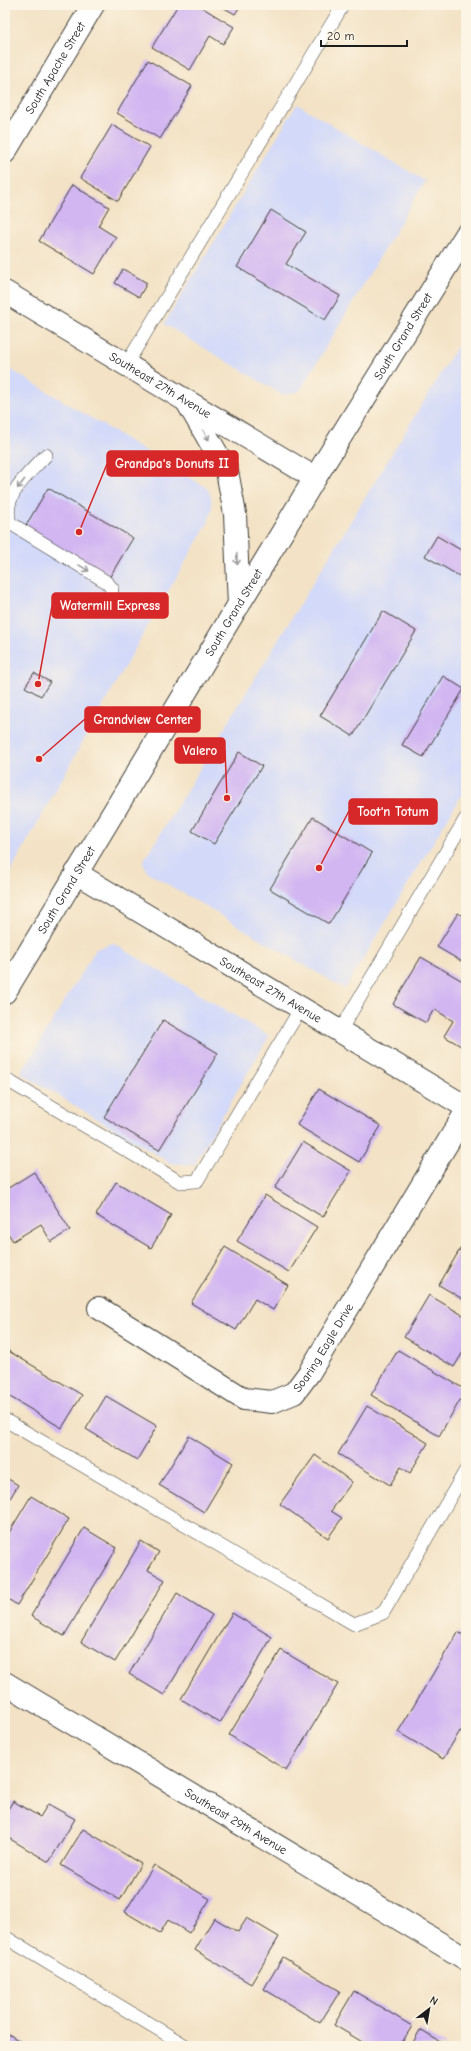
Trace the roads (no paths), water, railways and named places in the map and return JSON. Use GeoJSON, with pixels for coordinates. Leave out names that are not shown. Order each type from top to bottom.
{"type":"FeatureCollection","features":[{"type":"Feature","properties":{"kind":"street","name":"South Apache Street"},"geometry":{"type":"LineString","coordinates":[[5,152],[93,5]]}},
{"type":"Feature","properties":{"kind":"street","name":"South Grand Street"},"geometry":{"type":"LineString","coordinates":[[5,992],[315,478],[466,235]]}},
{"type":"Feature","properties":{"kind":"street","name":"Southeast 27th Avenue"},"geometry":{"type":"LineString","coordinates":[[5,292],[315,478]]}},
{"type":"Feature","properties":{"kind":"street"},"geometry":{"type":"LineString","coordinates":[[187,401],[227,471],[235,514],[239,605]]}},
{"type":"Feature","properties":{"kind":"street","name":"Southeast 27th Avenue"},"geometry":{"type":"LineString","coordinates":[[76,874],[466,1107]]}},
{"type":"Feature","properties":{"kind":"street","name":"Soaring Eagle Drive"},"geometry":{"type":"LineString","coordinates":[[99,1308],[244,1399],[272,1402],[294,1394],[309,1373],[466,1112]]}},
{"type":"Feature","properties":{"kind":"street","name":"Southeast 29th Avenue"},"geometry":{"type":"LineString","coordinates":[[5,1683],[466,1959]]}},
{"type":"Feature","properties":{"kind":"lane"},"geometry":{"type":"LineString","coordinates":[[126,365],[343,5]]}},
{"type":"Feature","properties":{"kind":"lane"},"geometry":{"type":"LineString","coordinates":[[46,455],[9,500],[7,513],[8,524],[105,580],[112,588],[111,599]]}},
{"type":"Feature","properties":{"kind":"lane"},"geometry":{"type":"LineString","coordinates":[[340,1031],[466,818]]}},
{"type":"Feature","properties":{"kind":"lane"},"geometry":{"type":"LineString","coordinates":[[5,1079],[180,1182],[197,1181],[301,1008]]}},
{"type":"Feature","properties":{"kind":"lane"},"geometry":{"type":"LineString","coordinates":[[5,1420],[354,1624],[383,1613],[466,1470]]}},
{"type":"Feature","properties":{"kind":"lane"},"geometry":{"type":"LineString","coordinates":[[5,1937],[186,2046]]}},
{"type":"Feature","properties":{"kind":"place","name":"Grandpa's Donuts II"},"geometry":{"type":"Point","coordinates":[79,532]}},
{"type":"Feature","properties":{"kind":"place","name":"Watermill Express"},"geometry":{"type":"Point","coordinates":[38,684]}},
{"type":"Feature","properties":{"kind":"place","name":"Grandview Center"},"geometry":{"type":"Point","coordinates":[39,759]}},
{"type":"Feature","properties":{"kind":"place","name":"Valero"},"geometry":{"type":"Point","coordinates":[227,798]}},
{"type":"Feature","properties":{"kind":"place","name":"Toot'n Totum"},"geometry":{"type":"Point","coordinates":[319,868]}}]}
